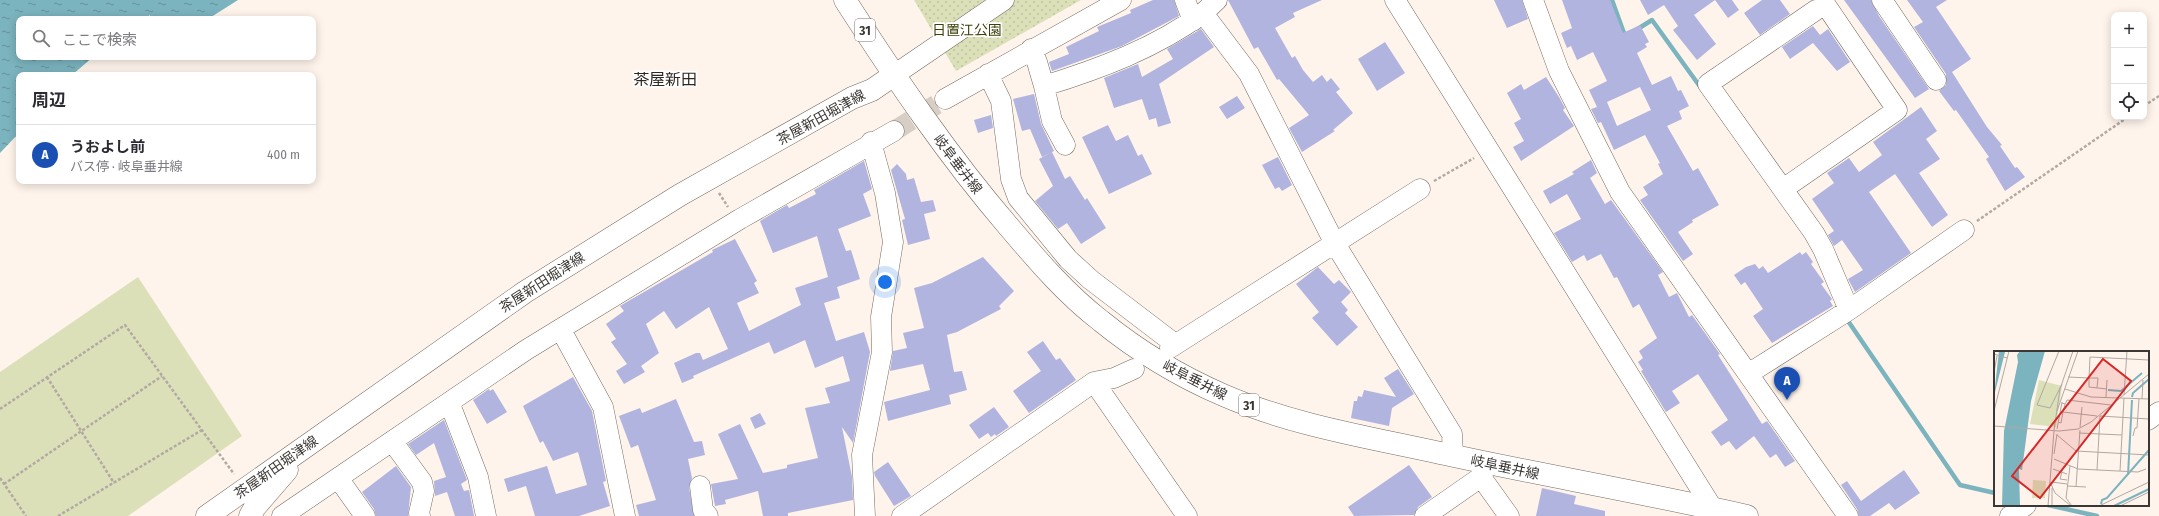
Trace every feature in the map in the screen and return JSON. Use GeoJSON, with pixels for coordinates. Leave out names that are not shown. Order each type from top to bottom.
{"type":"FeatureCollection","features":[{"type":"Feature","properties":{"kind":"main road","name":"岐阜垂井線"},"geometry":{"type":"LineString","coordinates":[[845,0],[890,68],[960,168],[1035,258],[1098,320],[1133,346],[1166,366],[1198,383],[1248,405],[1328,429],[1453,456],[1484,470],[1713,508],[1747,516]]}},
{"type":"Feature","properties":{"kind":"main road","name":"茶屋新田堀津線"},"geometry":{"type":"LineString","coordinates":[[207,516],[532,287],[680,195],[852,98],[872,90],[890,68]]}},
{"type":"Feature","properties":{"kind":"main road"},"geometry":{"type":"LineString","coordinates":[[250,516],[255,507],[312,442]]}},
{"type":"Feature","properties":{"kind":"street"},"geometry":{"type":"LineString","coordinates":[[890,68],[1004,0]]}},
{"type":"Feature","properties":{"kind":"street"},"geometry":{"type":"LineString","coordinates":[[945,99],[1120,0]]}},
{"type":"Feature","properties":{"kind":"street"},"geometry":{"type":"LineString","coordinates":[[1185,0],[1198,17],[1249,74],[1334,242],[1452,434],[1453,456]]}},
{"type":"Feature","properties":{"kind":"street"},"geometry":{"type":"LineString","coordinates":[[1044,86],[1078,76],[1140,51],[1198,17],[1217,0]]}},
{"type":"Feature","properties":{"kind":"street"},"geometry":{"type":"LineString","coordinates":[[1395,0],[1713,508]]}},
{"type":"Feature","properties":{"kind":"street"},"geometry":{"type":"LineString","coordinates":[[1533,0],[1559,71],[1620,192],[1848,516]]}},
{"type":"Feature","properties":{"kind":"street"},"geometry":{"type":"LineString","coordinates":[[1882,0],[1936,80]]}},
{"type":"Feature","properties":{"kind":"street"},"geometry":{"type":"LineString","coordinates":[[1783,190],[1897,110],[1820,3],[1708,84],[1823,249],[1849,310]]}},
{"type":"Feature","properties":{"kind":"street"},"geometry":{"type":"LineString","coordinates":[[1031,49],[1037,62],[1052,121],[1065,146]]}},
{"type":"Feature","properties":{"kind":"street"},"geometry":{"type":"LineString","coordinates":[[988,74],[1001,101],[1011,179],[1018,198],[1046,235],[1074,264],[1097,285],[1172,346],[1334,242],[1420,189]]}},
{"type":"Feature","properties":{"kind":"street"},"geometry":{"type":"LineString","coordinates":[[287,515],[338,478],[526,350],[561,330],[740,219],[894,130]]}},
{"type":"Feature","properties":{"kind":"street"},"geometry":{"type":"LineString","coordinates":[[865,516],[862,455],[882,352],[881,317],[893,242],[885,193],[871,142]]}},
{"type":"Feature","properties":{"kind":"street"},"geometry":{"type":"LineString","coordinates":[[1748,374],[1849,310],[1964,230]]}},
{"type":"Feature","properties":{"kind":"street"},"geometry":{"type":"LineString","coordinates":[[561,330],[603,407],[625,516]]}},
{"type":"Feature","properties":{"kind":"street"},"geometry":{"type":"LineString","coordinates":[[902,516],[1094,382],[1114,378],[1134,369]]}},
{"type":"Feature","properties":{"kind":"street"},"geometry":{"type":"LineString","coordinates":[[1094,382],[1188,516]]}},
{"type":"Feature","properties":{"kind":"street"},"geometry":{"type":"LineString","coordinates":[[447,404],[453,412],[478,477],[486,516]]}},
{"type":"Feature","properties":{"kind":"street"},"geometry":{"type":"LineString","coordinates":[[2149,419],[2159,412]]}},
{"type":"Feature","properties":{"kind":"street"},"geometry":{"type":"LineString","coordinates":[[392,441],[422,482],[424,491],[419,512],[420,516]]}},
{"type":"Feature","properties":{"kind":"street"},"geometry":{"type":"LineString","coordinates":[[1425,516],[1484,470],[1509,516]]}},
{"type":"Feature","properties":{"kind":"street"},"geometry":{"type":"LineString","coordinates":[[338,478],[365,516]]}},
{"type":"Feature","properties":{"kind":"street"},"geometry":{"type":"LineString","coordinates":[[700,486],[703,510],[708,516]]}},
{"type":"Feature","properties":{"kind":"street"},"geometry":{"type":"LineString","coordinates":[[2010,516],[2025,506]]}},
{"type":"Feature","properties":{"kind":"path"},"geometry":{"type":"LineString","coordinates":[[2147,104],[2159,96]]}},
{"type":"Feature","properties":{"kind":"path"},"geometry":{"type":"LineString","coordinates":[[1964,230],[2124,120]]}},
{"type":"Feature","properties":{"kind":"path"},"geometry":{"type":"LineString","coordinates":[[1420,189],[1489,150]]}},
{"type":"Feature","properties":{"kind":"path"},"geometry":{"type":"LineString","coordinates":[[0,409],[125,325],[245,489]]}},
{"type":"Feature","properties":{"kind":"path"},"geometry":{"type":"LineString","coordinates":[[4,484],[162,376]]}},
{"type":"Feature","properties":{"kind":"path"},"geometry":{"type":"LineString","coordinates":[[47,378],[114,483]]}},
{"type":"Feature","properties":{"kind":"path"},"geometry":{"type":"LineString","coordinates":[[58,516],[202,430]]}},
{"type":"Feature","properties":{"kind":"path"},"geometry":{"type":"LineString","coordinates":[[0,478],[26,516]]}},
{"type":"Feature","properties":{"kind":"green space","name":"日置江公園"},"geometry":{"type":"Polygon","coordinates":[[[914,0],[1081,0],[956,71],[914,0]]]}},
{"type":"Feature","properties":{"kind":"green space"},"geometry":{"type":"Polygon","coordinates":[[[138,277],[242,436],[128,516],[0,516],[0,372],[138,277]]]}},
{"type":"Feature","properties":{"kind":"water"},"geometry":{"type":"Polygon","coordinates":[[[0,0],[238,0],[213,16],[16,16],[16,60],[90,60],[76,72],[16,72],[16,136],[0,153],[0,0]]]}},
{"type":"Feature","properties":{"kind":"building"},"geometry":{"type":"Polygon","coordinates":[[[1153,0],[1174,0],[1179,16],[1122,46],[1052,71],[1049,62],[1069,54],[1066,47],[1099,31],[1097,27],[1131,13],[1130,10],[1153,0]]]}},
{"type":"Feature","properties":{"kind":"building"},"geometry":{"type":"Polygon","coordinates":[[[1228,0],[1322,0],[1293,13],[1295,17],[1275,28],[1292,58],[1295,56],[1303,70],[1313,82],[1322,75],[1327,82],[1331,78],[1340,89],[1336,92],[1353,113],[1333,130],[1335,131],[1302,152],[1289,128],[1309,115],[1279,79],[1277,80],[1258,47],[1254,49],[1228,0]]]}},
{"type":"Feature","properties":{"kind":"building"},"geometry":{"type":"Polygon","coordinates":[[[1494,0],[1522,0],[1528,19],[1507,28],[1494,0]]]}},
{"type":"Feature","properties":{"kind":"building"},"geometry":{"type":"Polygon","coordinates":[[[1562,0],[1610,0],[1623,33],[1640,25],[1649,42],[1645,44],[1647,47],[1637,53],[1652,85],[1671,76],[1678,91],[1681,90],[1689,106],[1679,111],[1682,119],[1667,126],[1693,171],[1698,168],[1719,205],[1692,220],[1693,222],[1678,232],[1693,254],[1683,261],[1640,200],[1648,195],[1643,187],[1663,174],[1658,164],[1660,163],[1645,135],[1614,150],[1601,122],[1598,123],[1591,109],[1597,107],[1589,90],[1607,81],[1593,52],[1577,60],[1571,46],[1567,48],[1561,33],[1572,28],[1562,0]],[[1640,87],[1607,102],[1617,126],[1651,110],[1640,87]]]}},
{"type":"Feature","properties":{"kind":"building"},"geometry":{"type":"Polygon","coordinates":[[[1640,0],[1715,0],[1694,15],[1716,44],[1697,60],[1673,30],[1678,26],[1664,5],[1648,15],[1640,0]]]}},
{"type":"Feature","properties":{"kind":"building"},"geometry":{"type":"Polygon","coordinates":[[[1715,0],[1732,0],[1739,10],[1728,18],[1715,0]]]}},
{"type":"Feature","properties":{"kind":"building"},"geometry":{"type":"Polygon","coordinates":[[[1762,0],[1780,0],[1790,14],[1760,35],[1744,13],[1762,0]]]}},
{"type":"Feature","properties":{"kind":"building"},"geometry":{"type":"Polygon","coordinates":[[[1844,0],[1871,0],[1879,16],[1929,89],[1915,98],[1844,0]]]}},
{"type":"Feature","properties":{"kind":"building"},"geometry":{"type":"Polygon","coordinates":[[[1907,0],[1947,0],[1936,7],[1971,59],[1952,72],[1987,127],[2002,145],[2000,146],[2015,168],[2017,167],[2025,177],[2005,191],[1986,159],[1989,157],[1956,110],[1954,111],[1939,91],[1946,85],[1946,74],[1914,27],[1923,22],[1907,0]]]}},
{"type":"Feature","properties":{"kind":"building"},"geometry":{"type":"Polygon","coordinates":[[[1813,26],[1820,35],[1828,29],[1850,62],[1837,71],[1813,43],[1790,59],[1782,47],[1813,26]]]}},
{"type":"Feature","properties":{"kind":"building"},"geometry":{"type":"Polygon","coordinates":[[[1201,29],[1214,47],[1159,84],[1171,123],[1158,127],[1156,118],[1149,120],[1142,99],[1114,108],[1104,78],[1138,64],[1142,77],[1173,59],[1167,49],[1201,29]]]}},
{"type":"Feature","properties":{"kind":"building"},"geometry":{"type":"Polygon","coordinates":[[[1385,42],[1405,73],[1377,91],[1358,59],[1385,42]]]}},
{"type":"Feature","properties":{"kind":"building"},"geometry":{"type":"Polygon","coordinates":[[[1546,77],[1565,108],[1563,110],[1574,126],[1521,161],[1513,147],[1524,141],[1514,123],[1521,119],[1507,93],[1521,84],[1524,90],[1546,77]]]}},
{"type":"Feature","properties":{"kind":"building"},"geometry":{"type":"Polygon","coordinates":[[[1034,94],[1041,124],[1054,151],[1042,157],[1030,129],[1022,131],[1013,99],[1034,94]]]}},
{"type":"Feature","properties":{"kind":"building"},"geometry":{"type":"Polygon","coordinates":[[[1237,96],[1245,108],[1227,119],[1219,107],[1237,96]]]}},
{"type":"Feature","properties":{"kind":"building"},"geometry":{"type":"Polygon","coordinates":[[[1921,107],[1937,131],[1926,139],[1940,159],[1919,173],[1948,215],[1932,227],[1895,174],[1869,192],[1911,253],[1855,292],[1848,279],[1863,270],[1842,240],[1834,246],[1828,235],[1834,231],[1812,199],[1834,183],[1827,173],[1849,158],[1859,172],[1882,155],[1873,142],[1921,107]]]}},
{"type":"Feature","properties":{"kind":"building"},"geometry":{"type":"Polygon","coordinates":[[[991,115],[993,128],[978,133],[974,120],[991,115]]]}},
{"type":"Feature","properties":{"kind":"building"},"geometry":{"type":"Polygon","coordinates":[[[1108,125],[1116,141],[1128,135],[1138,156],[1142,154],[1152,174],[1109,194],[1082,137],[1108,125]]]}},
{"type":"Feature","properties":{"kind":"building"},"geometry":{"type":"Polygon","coordinates":[[[1052,152],[1065,179],[1070,176],[1085,200],[1087,198],[1106,228],[1081,244],[1067,223],[1058,229],[1035,201],[1053,186],[1039,159],[1052,152]]]}},
{"type":"Feature","properties":{"kind":"building"},"geometry":{"type":"Polygon","coordinates":[[[1278,157],[1292,185],[1282,191],[1279,187],[1275,189],[1262,165],[1278,157]]]}},
{"type":"Feature","properties":{"kind":"building"},"geometry":{"type":"Polygon","coordinates":[[[1591,160],[1597,173],[1590,178],[1605,204],[1611,200],[1663,272],[1658,275],[1669,297],[1677,293],[1689,317],[1692,315],[1720,354],[1718,355],[1762,424],[1767,421],[1795,461],[1785,467],[1776,454],[1770,458],[1754,436],[1736,450],[1729,441],[1721,446],[1711,432],[1728,420],[1698,374],[1672,391],[1680,403],[1666,412],[1641,371],[1643,370],[1638,362],[1643,358],[1639,351],[1657,338],[1639,304],[1633,308],[1617,277],[1614,278],[1601,254],[1587,261],[1584,255],[1572,262],[1554,233],[1581,219],[1567,194],[1550,204],[1543,191],[1574,174],[1572,172],[1591,160]]]}},
{"type":"Feature","properties":{"kind":"building"},"geometry":{"type":"Polygon","coordinates":[[[864,161],[872,189],[863,194],[871,216],[838,229],[846,251],[851,250],[860,279],[837,287],[840,298],[824,303],[836,341],[864,332],[870,352],[853,443],[842,427],[852,477],[853,500],[788,513],[788,516],[763,516],[758,491],[725,500],[726,504],[715,506],[711,484],[738,479],[718,434],[740,424],[763,473],[787,468],[787,465],[818,458],[805,408],[830,403],[825,388],[850,381],[843,356],[815,368],[805,340],[774,354],[769,342],[693,376],[694,378],[682,383],[674,363],[696,353],[700,353],[703,360],[728,349],[709,307],[676,329],[664,311],[646,324],[659,353],[641,366],[645,372],[624,384],[616,371],[627,364],[611,342],[616,339],[606,324],[624,311],[620,306],[713,252],[712,250],[735,239],[757,281],[754,283],[759,293],[737,303],[749,331],[801,305],[795,288],[828,277],[817,236],[773,253],[760,221],[787,205],[789,208],[816,194],[814,190],[864,161]]]}},
{"type":"Feature","properties":{"kind":"building"},"geometry":{"type":"Polygon","coordinates":[[[897,164],[906,174],[907,180],[914,178],[921,202],[933,200],[936,211],[924,214],[930,239],[908,245],[902,220],[905,219],[891,170],[897,164]]]}},
{"type":"Feature","properties":{"kind":"building"},"geometry":{"type":"Polygon","coordinates":[[[1800,252],[1802,255],[1806,252],[1813,262],[1811,264],[1824,282],[1821,284],[1832,299],[1830,301],[1833,306],[1772,343],[1753,316],[1763,309],[1745,282],[1741,285],[1734,275],[1746,267],[1755,264],[1759,269],[1763,266],[1768,273],[1800,252]]]}},
{"type":"Feature","properties":{"kind":"building"},"geometry":{"type":"Polygon","coordinates":[[[983,257],[1014,291],[999,306],[1001,309],[957,332],[947,335],[954,372],[962,371],[967,390],[949,395],[951,404],[888,421],[884,402],[930,390],[923,364],[890,371],[893,351],[907,348],[903,333],[924,328],[914,288],[932,283],[983,257]]]}},
{"type":"Feature","properties":{"kind":"building"},"geometry":{"type":"Polygon","coordinates":[[[1318,267],[1334,284],[1339,280],[1351,292],[1341,302],[1348,310],[1345,313],[1358,327],[1337,346],[1312,318],[1319,312],[1296,284],[1318,267]]]}},
{"type":"Feature","properties":{"kind":"building"},"geometry":{"type":"Polygon","coordinates":[[[1043,341],[1056,360],[1060,358],[1076,380],[1029,413],[1013,391],[1041,371],[1027,352],[1043,341]]]}},
{"type":"Feature","properties":{"kind":"building"},"geometry":{"type":"Polygon","coordinates":[[[1398,369],[1414,394],[1392,408],[1389,426],[1351,418],[1354,401],[1357,401],[1358,396],[1362,397],[1364,390],[1396,397],[1384,378],[1398,369]]]}},
{"type":"Feature","properties":{"kind":"building"},"geometry":{"type":"Polygon","coordinates":[[[573,377],[592,411],[606,481],[603,482],[610,506],[579,516],[535,516],[526,486],[508,492],[504,479],[547,466],[556,494],[587,485],[578,452],[553,461],[543,441],[540,443],[523,406],[573,377]]]}},
{"type":"Feature","properties":{"kind":"building"},"geometry":{"type":"Polygon","coordinates":[[[489,389],[490,391],[493,389],[507,412],[487,424],[473,400],[489,389]]]}},
{"type":"Feature","properties":{"kind":"building"},"geometry":{"type":"Polygon","coordinates":[[[676,399],[694,442],[702,441],[705,455],[688,459],[692,478],[689,487],[694,516],[639,516],[636,505],[656,500],[638,445],[631,448],[619,416],[640,408],[642,413],[676,399]]]}},
{"type":"Feature","properties":{"kind":"building"},"geometry":{"type":"Polygon","coordinates":[[[994,407],[1009,427],[996,436],[995,434],[991,437],[988,433],[979,439],[969,425],[994,407]]]}},
{"type":"Feature","properties":{"kind":"building"},"geometry":{"type":"Polygon","coordinates":[[[760,413],[766,424],[755,429],[750,418],[760,413]]]}},
{"type":"Feature","properties":{"kind":"building"},"geometry":{"type":"Polygon","coordinates":[[[444,420],[467,480],[461,484],[464,491],[469,490],[474,516],[455,516],[447,492],[435,496],[434,481],[446,477],[434,443],[416,455],[408,444],[444,420]]]}},
{"type":"Feature","properties":{"kind":"building"},"geometry":{"type":"Polygon","coordinates":[[[888,462],[911,496],[894,506],[874,472],[888,462]]]}},
{"type":"Feature","properties":{"kind":"building"},"geometry":{"type":"Polygon","coordinates":[[[1409,465],[1432,497],[1418,507],[1414,515],[1354,516],[1348,507],[1409,465]]]}},
{"type":"Feature","properties":{"kind":"building"},"geometry":{"type":"Polygon","coordinates":[[[396,466],[411,487],[408,516],[376,516],[374,509],[362,492],[396,466]]]}},
{"type":"Feature","properties":{"kind":"building"},"geometry":{"type":"Polygon","coordinates":[[[1904,470],[1920,493],[1895,510],[1889,503],[1870,516],[1859,516],[1857,509],[1841,485],[1847,481],[1861,501],[1904,470]]]}},
{"type":"Feature","properties":{"kind":"building"},"geometry":{"type":"Polygon","coordinates":[[[1542,488],[1576,496],[1574,504],[1605,511],[1605,516],[1536,516],[1542,488]]]}},
{"type":"Feature","properties":{"kind":"waterway"},"geometry":{"type":"LineString","coordinates":[[1612,0],[1625,36],[1628,34]]}},
{"type":"Feature","properties":{"kind":"waterway"},"geometry":{"type":"LineString","coordinates":[[1636,30],[1652,20],[1701,88]]}},
{"type":"Feature","properties":{"kind":"waterway"},"geometry":{"type":"LineString","coordinates":[[1846,318],[1960,485],[1994,493]]}},
{"type":"Feature","properties":{"kind":"waterway"},"geometry":{"type":"LineString","coordinates":[[2052,506],[2097,516]]}},
{"type":"Feature","properties":{"kind":"tunnel"},"geometry":{"type":"LineString","coordinates":[[894,131],[945,99]]}},
{"type":"Feature","properties":{"kind":"place","name":"うおよし前"},"geometry":{"type":"Point","coordinates":[1787,400]}},
{"type":"Feature","properties":{"kind":"district","name":"茶屋新田"},"geometry":{"type":"Point","coordinates":[665,79]}}]}
